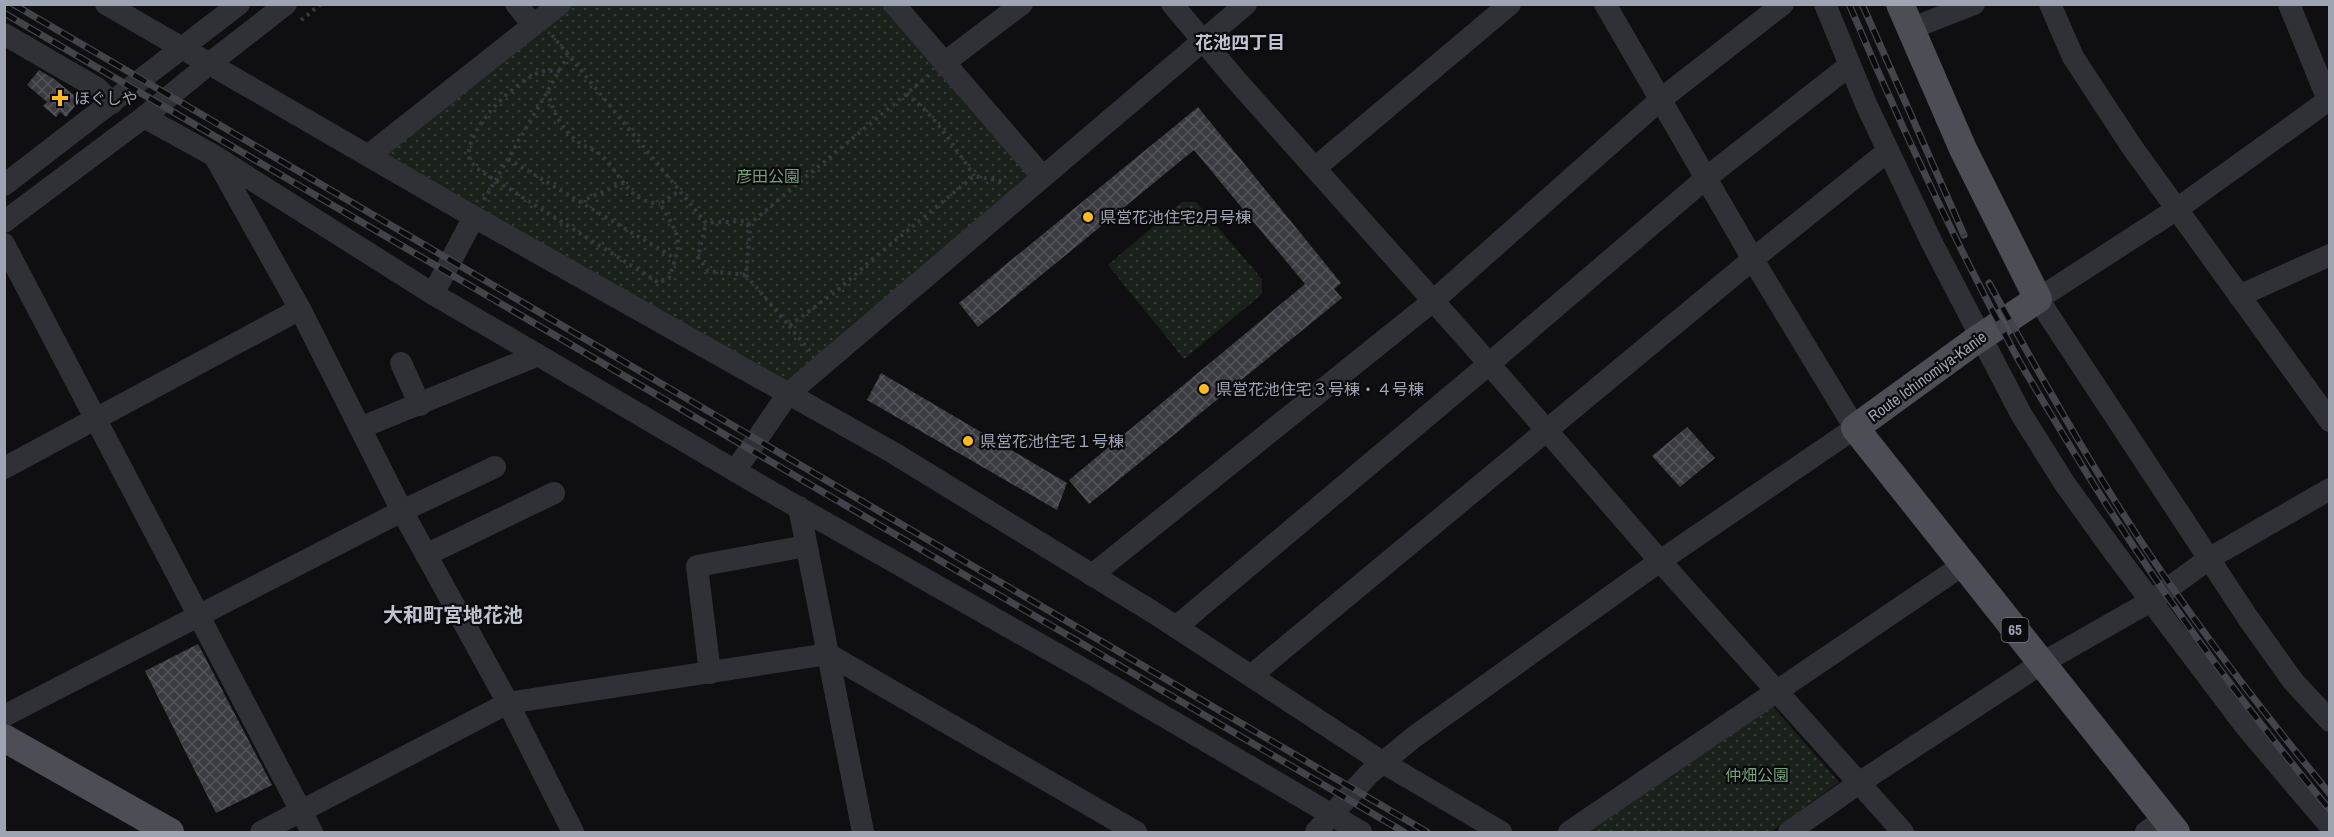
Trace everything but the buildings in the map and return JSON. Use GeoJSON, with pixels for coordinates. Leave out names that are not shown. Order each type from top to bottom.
{"type":"FeatureCollection","features":[{"type":"Feature","properties":{"kind":"main road"},"geometry":{"type":"LineString","coordinates":[[1905,17],[1963,149],[2038,299]]}},
{"type":"Feature","properties":{"kind":"main road","name":"Route Ichinomiya-Kanie"},"geometry":{"type":"LineString","coordinates":[[2038,299],[1980,337],[1855,428],[2042,663],[2162,828]]}},
{"type":"Feature","properties":{"kind":"main road"},"geometry":{"type":"LineString","coordinates":[[8,744],[170,832]]}},
{"type":"Feature","properties":{"kind":"street"},"geometry":{"type":"LineString","coordinates":[[106,4],[474,216],[892,452],[1252,675],[1382,762],[1501,832]]}},
{"type":"Feature","properties":{"kind":"street"},"geometry":{"type":"LineString","coordinates":[[4,185],[239,4]]}},
{"type":"Feature","properties":{"kind":"street"},"geometry":{"type":"LineString","coordinates":[[516,4],[537,23]]}},
{"type":"Feature","properties":{"kind":"street"},"geometry":{"type":"LineString","coordinates":[[369,154],[560,4]]}},
{"type":"Feature","properties":{"kind":"street"},"geometry":{"type":"LineString","coordinates":[[894,4],[944,63],[1037,182]]}},
{"type":"Feature","properties":{"kind":"street"},"geometry":{"type":"LineString","coordinates":[[944,63],[1023,4]]}},
{"type":"Feature","properties":{"kind":"street"},"geometry":{"type":"LineString","coordinates":[[1172,4],[1660,561],[1903,832]]}},
{"type":"Feature","properties":{"kind":"street"},"geometry":{"type":"LineString","coordinates":[[735,471],[788,394],[1246,4]]}},
{"type":"Feature","properties":{"kind":"street"},"geometry":{"type":"LineString","coordinates":[[1315,168],[1510,4]]}},
{"type":"Feature","properties":{"kind":"street"},"geometry":{"type":"LineString","coordinates":[[1316,832],[1382,762],[1660,561],[1855,428],[1753,259],[1605,4]]}},
{"type":"Feature","properties":{"kind":"street"},"geometry":{"type":"LineString","coordinates":[[1092,574],[1433,301],[1660,100],[1784,4]]}},
{"type":"Feature","properties":{"kind":"street"},"geometry":{"type":"LineString","coordinates":[[1825,4],[1888,151],[1980,337],[2021,414],[2065,484],[2151,601],[2246,726],[2330,826]]}},
{"type":"Feature","properties":{"kind":"street"},"geometry":{"type":"LineString","coordinates":[[1905,17],[1974,4]]}},
{"type":"Feature","properties":{"kind":"street"},"geometry":{"type":"LineString","coordinates":[[2050,4],[2073,57],[2132,147],[2330,421]]}},
{"type":"Feature","properties":{"kind":"street"},"geometry":{"type":"LineString","coordinates":[[2289,4],[2329,99],[2177,209],[2038,299],[2248,618],[2293,681],[2330,721]]}},
{"type":"Feature","properties":{"kind":"street"},"geometry":{"type":"LineString","coordinates":[[4,222],[144,117],[209,63],[290,15]]}},
{"type":"Feature","properties":{"kind":"street"},"geometry":{"type":"LineString","coordinates":[[4,34],[97,88],[112,103]]}},
{"type":"Feature","properties":{"kind":"street"},"geometry":{"type":"LineString","coordinates":[[1176,627],[1706,178],[1850,65]]}},
{"type":"Feature","properties":{"kind":"street"},"geometry":{"type":"LineString","coordinates":[[144,117],[213,155],[433,294],[735,471],[1092,674],[1362,832]]}},
{"type":"Feature","properties":{"kind":"street"},"geometry":{"type":"LineString","coordinates":[[1252,675],[1753,259],[1888,151]]}},
{"type":"Feature","properties":{"kind":"street"},"geometry":{"type":"LineString","coordinates":[[213,155],[300,309],[402,511],[508,704],[573,832]]}},
{"type":"Feature","properties":{"kind":"street"},"geometry":{"type":"LineString","coordinates":[[433,294],[474,216]]}},
{"type":"Feature","properties":{"kind":"street"},"geometry":{"type":"LineString","coordinates":[[4,244],[98,419],[312,832]]}},
{"type":"Feature","properties":{"kind":"street"},"geometry":{"type":"LineString","coordinates":[[2238,296],[2330,255]]}},
{"type":"Feature","properties":{"kind":"street"},"geometry":{"type":"LineString","coordinates":[[4,468],[300,309]]}},
{"type":"Feature","properties":{"kind":"street"},"geometry":{"type":"LineString","coordinates":[[360,428],[538,355]]}},
{"type":"Feature","properties":{"kind":"street"},"geometry":{"type":"LineString","coordinates":[[401,363],[420,405]]}},
{"type":"Feature","properties":{"kind":"street"},"geometry":{"type":"LineString","coordinates":[[4,716],[402,511],[495,467]]}},
{"type":"Feature","properties":{"kind":"street"},"geometry":{"type":"LineString","coordinates":[[1789,832],[2042,663],[2151,601],[2210,558],[2330,489]]}},
{"type":"Feature","properties":{"kind":"street"},"geometry":{"type":"LineString","coordinates":[[426,555],[554,493]]}},
{"type":"Feature","properties":{"kind":"street"},"geometry":{"type":"LineString","coordinates":[[799,507],[863,832]]}},
{"type":"Feature","properties":{"kind":"street"},"geometry":{"type":"LineString","coordinates":[[710,673],[697,566],[806,546]]}},
{"type":"Feature","properties":{"kind":"street"},"geometry":{"type":"LineString","coordinates":[[1569,832],[1964,565]]}},
{"type":"Feature","properties":{"kind":"street"},"geometry":{"type":"LineString","coordinates":[[261,832],[508,704],[828,654],[1137,832]]}},
{"type":"Feature","properties":{"kind":"path"},"geometry":{"type":"LineString","coordinates":[[290,15],[321,4]]}},
{"type":"Feature","properties":{"kind":"path"},"geometry":{"type":"LineString","coordinates":[[537,23],[568,56],[706,224]]}},
{"type":"Feature","properties":{"kind":"path"},"geometry":{"type":"LineString","coordinates":[[474,216],[568,56]]}},
{"type":"Feature","properties":{"kind":"path"},"geometry":{"type":"LineString","coordinates":[[748,225],[944,63]]}},
{"type":"Feature","properties":{"kind":"path"},"geometry":{"type":"LineString","coordinates":[[548,91],[552,110],[568,133],[599,153],[641,199],[660,204],[680,240],[669,278],[659,283],[495,181],[476,168],[469,160],[469,146],[484,118],[502,98],[542,71],[560,71]]}},
{"type":"Feature","properties":{"kind":"path"},"geometry":{"type":"LineString","coordinates":[[906,94],[923,106],[950,139],[974,176]]}},
{"type":"Feature","properties":{"kind":"path"},"geometry":{"type":"LineString","coordinates":[[508,159],[676,259]]}},
{"type":"Feature","properties":{"kind":"path"},"geometry":{"type":"LineString","coordinates":[[789,326],[840,290],[868,263],[974,176],[1037,182]]}},
{"type":"Feature","properties":{"kind":"path"},"geometry":{"type":"LineString","coordinates":[[580,202],[625,182]]}},
{"type":"Feature","properties":{"kind":"path"},"geometry":{"type":"LineString","coordinates":[[660,204],[679,191]]}},
{"type":"Feature","properties":{"kind":"path"},"geometry":{"type":"LineString","coordinates":[[706,224],[744,221],[748,225],[750,228],[746,275]]}},
{"type":"Feature","properties":{"kind":"path"},"geometry":{"type":"LineString","coordinates":[[706,224],[698,257],[708,271],[746,275],[822,365]]}},
{"type":"Feature","properties":{"kind":"green space","name":"彦田公園"},"geometry":{"type":"Polygon","coordinates":[[[887,4],[1039,177],[784,385],[378,154],[570,5],[887,4]]]}},
{"type":"Feature","properties":{"kind":"green space"},"geometry":{"type":"Polygon","coordinates":[[[1182,202],[1196,202],[1262,279],[1262,294],[1184,359],[1108,265],[1182,202]]]}},
{"type":"Feature","properties":{"kind":"green space","name":"仲畑公園"},"geometry":{"type":"Polygon","coordinates":[[[1769,702],[1839,782],[1771,832],[1567,832],[1769,702]]]}},
{"type":"Feature","properties":{"kind":"railway"},"geometry":{"type":"LineString","coordinates":[[13,4],[1427,832]]}},
{"type":"Feature","properties":{"kind":"railway"},"geometry":{"type":"LineString","coordinates":[[1849,4],[1888,94],[1951,228],[1995,316],[2035,388],[2094,485],[2157,581],[2224,675],[2330,810]]}},
{"type":"Feature","properties":{"kind":"railway"},"geometry":{"type":"LineString","coordinates":[[1862,4],[1964,235]]}},
{"type":"Feature","properties":{"kind":"railway"},"geometry":{"type":"LineString","coordinates":[[4,13],[1404,832]]}},
{"type":"Feature","properties":{"kind":"railway"},"geometry":{"type":"LineString","coordinates":[[1989,283],[2092,463],[2158,568],[2242,683],[2330,794]]}},
{"type":"Feature","properties":{"kind":"place","name":"ほぐしや"},"geometry":{"type":"Point","coordinates":[60,98]}},
{"type":"Feature","properties":{"kind":"place","name":"県営花池住宅2月号棟"},"geometry":{"type":"Point","coordinates":[1088,217]}},
{"type":"Feature","properties":{"kind":"place","name":"県営花池住宅３号棟・４号棟"},"geometry":{"type":"Point","coordinates":[1204,389]}},
{"type":"Feature","properties":{"kind":"place","name":"県営花池住宅１号棟"},"geometry":{"type":"Point","coordinates":[968,441]}},
{"type":"Feature","properties":{"kind":"district","name":"花池四丁目"},"geometry":{"type":"Point","coordinates":[1240,43]}},
{"type":"Feature","properties":{"kind":"district","name":"大和町宮地花池"},"geometry":{"type":"Point","coordinates":[453,615]}}]}
